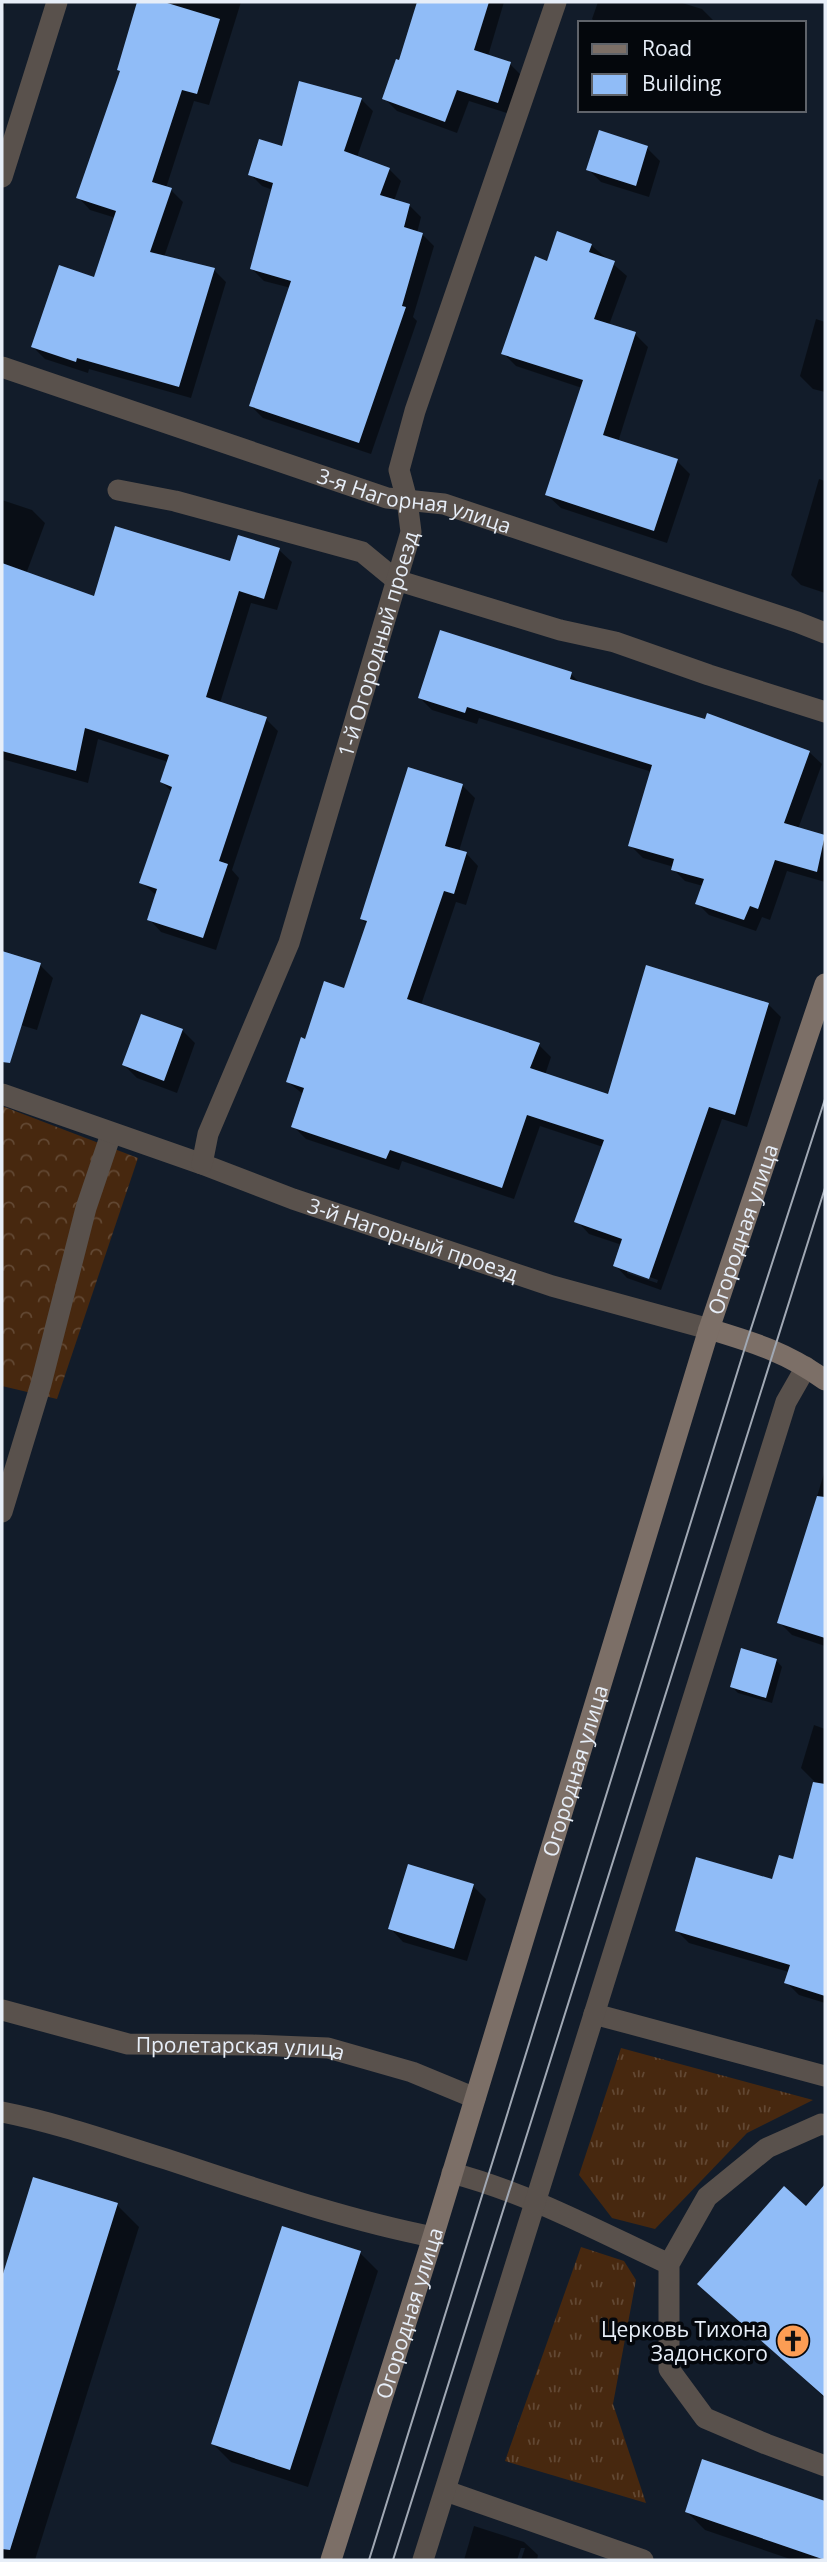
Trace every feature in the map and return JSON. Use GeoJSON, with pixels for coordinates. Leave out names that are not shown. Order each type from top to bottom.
{"type":"FeatureCollection","features":[{"type":"Feature","properties":{"kind":"street"},"geometry":{"type":"LineString","coordinates":[[2,177],[57,2]]}},
{"type":"Feature","properties":{"kind":"street","name":"1-й Огородный проезд"},"geometry":{"type":"LineString","coordinates":[[202,1164],[208,1134],[289,943],[411,532],[407,500],[399,470],[415,411],[556,2]]}},
{"type":"Feature","properties":{"kind":"street","name":"3-я Нагорная улица"},"geometry":{"type":"LineString","coordinates":[[2,367],[374,493],[444,504],[825,633]]}},
{"type":"Feature","properties":{"kind":"street"},"geometry":{"type":"LineString","coordinates":[[118,490],[175,501],[362,552],[396,580],[560,630],[615,642],[709,676],[825,712]]}},
{"type":"Feature","properties":{"kind":"street","name":"Огородная улица"},"geometry":{"type":"LineString","coordinates":[[331,2560],[433,2237],[709,1329],[825,984]]}},
{"type":"Feature","properties":{"kind":"street","name":"3-й Нагорный проезд"},"geometry":{"type":"LineString","coordinates":[[2,1094],[293,1199],[552,1286],[774,1349],[825,1380]]}},
{"type":"Feature","properties":{"kind":"street"},"geometry":{"type":"LineString","coordinates":[[2,1513],[41,1384],[86,1208],[111,1134]]}},
{"type":"Feature","properties":{"kind":"street"},"geometry":{"type":"LineString","coordinates":[[423,2560],[786,1402],[806,1367]]}},
{"type":"Feature","properties":{"kind":"street","name":"Пролетарская улица"},"geometry":{"type":"LineString","coordinates":[[2,2010],[128,2045],[328,2048],[412,2072],[475,2098]]}},
{"type":"Feature","properties":{"kind":"street"},"geometry":{"type":"LineString","coordinates":[[594,2014],[825,2076]]}},
{"type":"Feature","properties":{"kind":"street"},"geometry":{"type":"LineString","coordinates":[[2,2112],[48,2121],[294,2202],[377,2226],[433,2237]]}},
{"type":"Feature","properties":{"kind":"street"},"geometry":{"type":"LineString","coordinates":[[825,2125],[821,2124],[766,2148],[707,2197],[669,2264],[669,2369],[705,2418],[825,2466]]}},
{"type":"Feature","properties":{"kind":"street"},"geometry":{"type":"LineString","coordinates":[[452,2174],[487,2183],[536,2202],[669,2264]]}},
{"type":"Feature","properties":{"kind":"street"},"geometry":{"type":"LineString","coordinates":[[446,2491],[643,2560]]}},
{"type":"Feature","properties":{"kind":"green space"},"geometry":{"type":"Polygon","coordinates":[[[2,1106],[138,1158],[57,1399],[2,1386],[2,1106]]]}},
{"type":"Feature","properties":{"kind":"green space"},"geometry":{"type":"Polygon","coordinates":[[[621,2048],[813,2100],[747,2133],[655,2229],[612,2218],[579,2175],[621,2048]]]}},
{"type":"Feature","properties":{"kind":"green space"},"geometry":{"type":"Polygon","coordinates":[[[581,2247],[624,2261],[636,2280],[613,2404],[646,2503],[505,2461],[581,2247]]]}},
{"type":"Feature","properties":{"kind":"building"},"geometry":{"type":"Polygon","coordinates":[[[137,2],[164,2],[220,19],[197,94],[182,90],[152,182],[172,188],[150,252],[215,268],[179,387],[77,358],[76,362],[31,347],[59,265],[94,277],[116,211],[76,198],[120,71],[117,70],[137,2]]]}},
{"type":"Feature","properties":{"kind":"building"},"geometry":{"type":"Polygon","coordinates":[[[417,2],[489,2],[474,50],[511,62],[498,103],[457,90],[445,122],[382,99],[396,59],[399,60],[417,2]]]}},
{"type":"Feature","properties":{"kind":"building"},"geometry":{"type":"Polygon","coordinates":[[[299,81],[362,98],[344,151],[390,168],[380,195],[410,204],[404,227],[423,233],[402,306],[406,307],[359,443],[249,406],[291,281],[250,269],[273,183],[248,175],[259,139],[282,146],[299,81]]]}},
{"type":"Feature","properties":{"kind":"building"},"geometry":{"type":"Polygon","coordinates":[[[599,130],[648,146],[636,186],[586,170],[599,130]]]}},
{"type":"Feature","properties":{"kind":"building"},"geometry":{"type":"Polygon","coordinates":[[[557,231],[592,244],[589,252],[615,261],[594,319],[636,332],[603,435],[678,459],[654,531],[545,495],[583,380],[501,354],[535,256],[547,261],[557,231]]]}},
{"type":"Feature","properties":{"kind":"building"},"geometry":{"type":"Polygon","coordinates":[[[115,526],[230,561],[238,535],[280,548],[264,599],[239,591],[206,697],[267,717],[219,861],[228,864],[203,938],[147,920],[157,889],[139,883],[172,787],[160,782],[169,755],[85,728],[76,771],[2,751],[2,563],[94,596],[115,526]]]}},
{"type":"Feature","properties":{"kind":"building"},"geometry":{"type":"Polygon","coordinates":[[[440,630],[572,672],[570,679],[705,719],[707,713],[810,751],[784,823],[825,835],[817,872],[775,860],[758,909],[750,906],[744,920],[695,904],[704,879],[671,870],[674,859],[628,846],[652,765],[467,707],[465,713],[418,698],[440,630]]]}},
{"type":"Feature","properties":{"kind":"building"},"geometry":{"type":"Polygon","coordinates":[[[408,767],[463,784],[445,846],[467,852],[454,894],[444,891],[407,999],[540,1043],[530,1068],[608,1094],[646,965],[769,1003],[735,1115],[709,1107],[649,1279],[613,1266],[622,1239],[574,1222],[604,1140],[527,1115],[502,1188],[390,1150],[386,1159],[291,1127],[304,1088],[286,1082],[301,1037],[305,1039],[324,981],[344,988],[367,921],[360,919],[408,767]]]}},
{"type":"Feature","properties":{"kind":"building"},"geometry":{"type":"Polygon","coordinates":[[[2,951],[41,963],[10,1063],[2,1062],[2,951]]]}},
{"type":"Feature","properties":{"kind":"building"},"geometry":{"type":"Polygon","coordinates":[[[141,1014],[183,1029],[164,1081],[122,1065],[141,1014]]]}},
{"type":"Feature","properties":{"kind":"building"},"geometry":{"type":"Polygon","coordinates":[[[817,1496],[825,1497],[825,1638],[777,1623],[817,1496]]]}},
{"type":"Feature","properties":{"kind":"building"},"geometry":{"type":"Polygon","coordinates":[[[741,1648],[777,1659],[766,1698],[730,1687],[741,1648]]]}},
{"type":"Feature","properties":{"kind":"building"},"geometry":{"type":"Polygon","coordinates":[[[813,1782],[825,1784],[825,1996],[784,1983],[790,1965],[675,1931],[696,1857],[772,1879],[779,1855],[793,1859],[813,1782]]]}},
{"type":"Feature","properties":{"kind":"building"},"geometry":{"type":"Polygon","coordinates":[[[408,1864],[474,1884],[454,1949],[388,1929],[408,1864]]]}},
{"type":"Feature","properties":{"kind":"building"},"geometry":{"type":"Polygon","coordinates":[[[33,2177],[118,2203],[10,2550],[2,2549],[2,2277],[33,2177]]]}},
{"type":"Feature","properties":{"kind":"building","name":"Церковь Тихона Задонского"},"geometry":{"type":"Polygon","coordinates":[[[825,2184],[825,2397],[697,2284],[784,2186],[806,2206],[825,2184]]]}},
{"type":"Feature","properties":{"kind":"building"},"geometry":{"type":"Polygon","coordinates":[[[282,2226],[361,2251],[290,2470],[211,2444],[282,2226]]]}},
{"type":"Feature","properties":{"kind":"building"},"geometry":{"type":"Polygon","coordinates":[[[702,2459],[825,2501],[825,2560],[685,2512],[702,2459]]]}},
{"type":"Feature","properties":{"kind":"tram line"},"geometry":{"type":"LineString","coordinates":[[369,2560],[747,1341],[825,1099]]}},
{"type":"Feature","properties":{"kind":"tram line"},"geometry":{"type":"LineString","coordinates":[[393,2560],[825,1188]]}},
{"type":"Feature","properties":{"kind":"place","name":"Церковь Тихона Задонского"},"geometry":{"type":"Point","coordinates":[793,2341]}}]}
